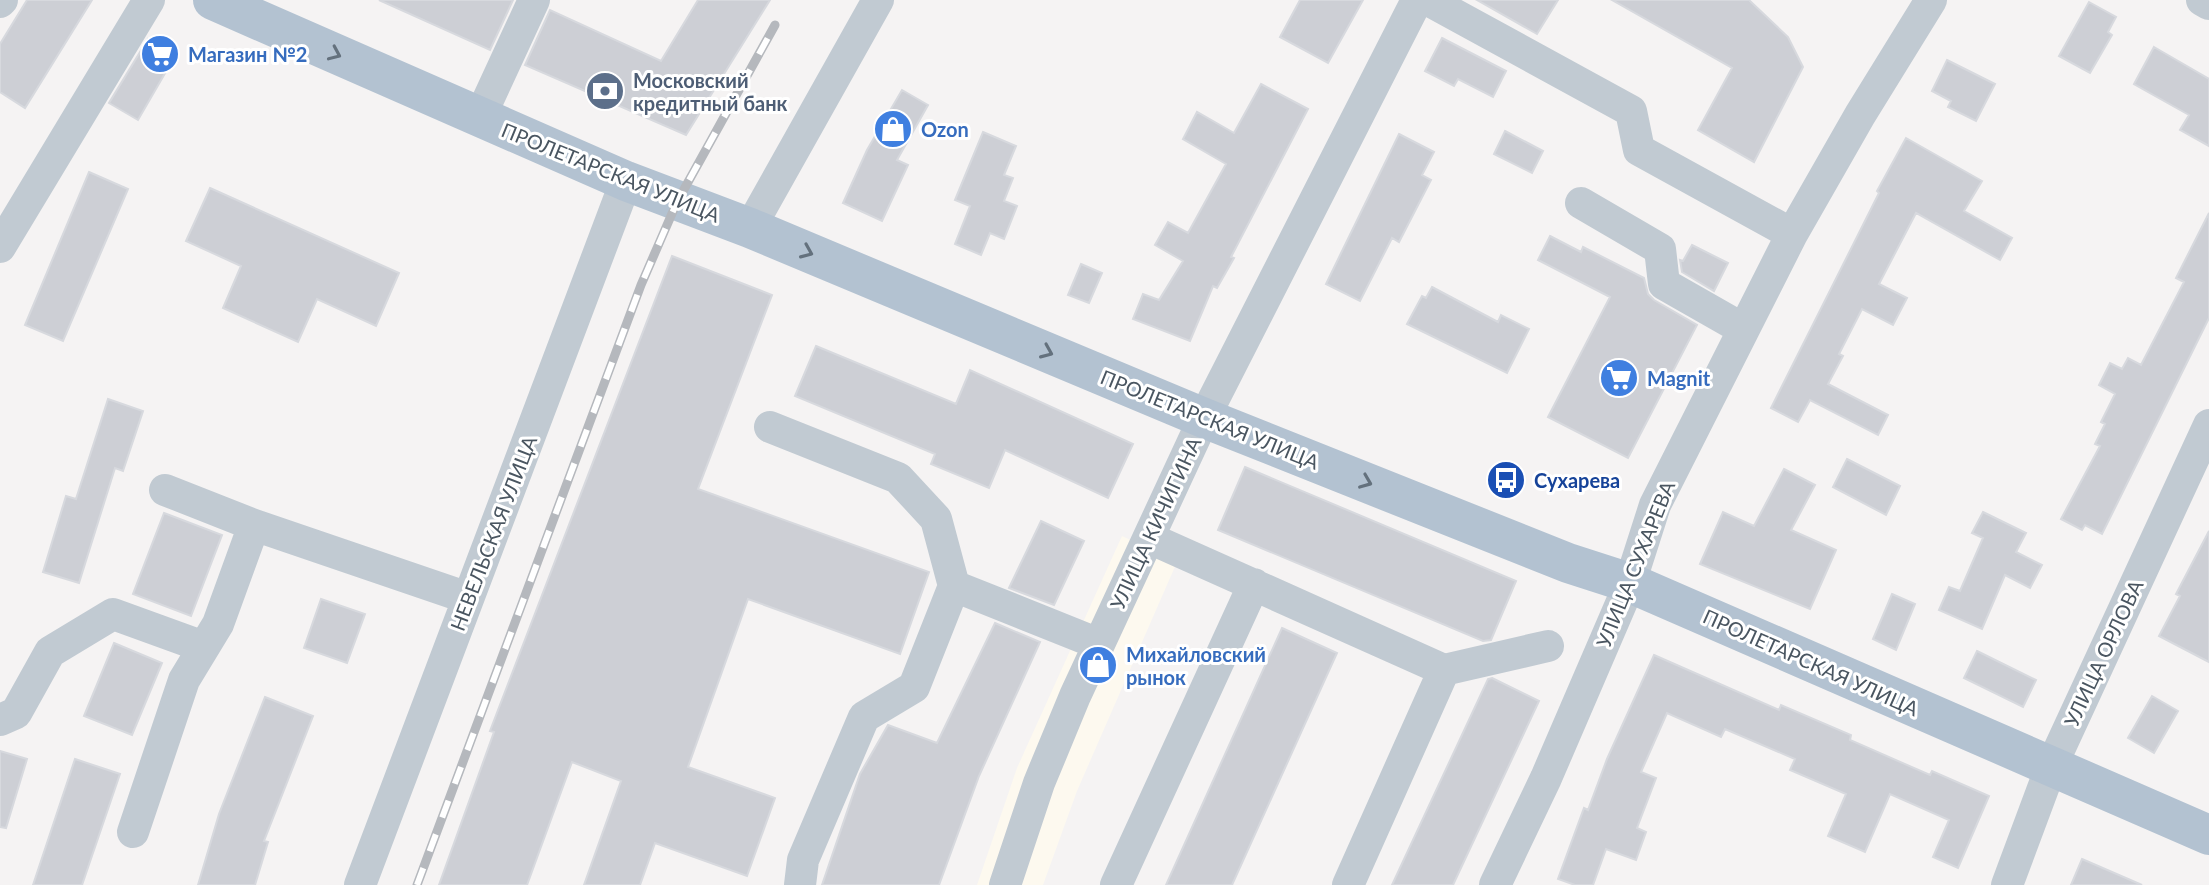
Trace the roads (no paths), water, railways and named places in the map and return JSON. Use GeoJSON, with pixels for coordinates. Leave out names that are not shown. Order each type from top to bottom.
{"type":"FeatureCollection","features":[{"type":"Feature","properties":{"kind":"main road","name":"ПРОЛЕТАРСКАЯ УЛИЦА"},"geometry":{"type":"LineString","coordinates":[[213,0],[626,181],[750,228],[1204,418],[1568,563],[1630,583],[2209,835]]}},
{"type":"Feature","properties":{"kind":"street"},"geometry":{"type":"LineString","coordinates":[[0,247],[149,0]]}},
{"type":"Feature","properties":{"kind":"street"},"geometry":{"type":"LineString","coordinates":[[480,117],[534,0]]}},
{"type":"Feature","properties":{"kind":"street"},"geometry":{"type":"LineString","coordinates":[[750,228],[878,0]]}},
{"type":"Feature","properties":{"kind":"street","name":"УЛИЦА КИЧИГИНА"},"geometry":{"type":"LineString","coordinates":[[1005,885],[1039,783],[1099,644],[1204,418],[1417,0]]}},
{"type":"Feature","properties":{"kind":"street"},"geometry":{"type":"LineString","coordinates":[[1428,0],[1631,111],[1639,150],[1792,234]]}},
{"type":"Feature","properties":{"kind":"street","name":"УЛИЦА СУХАРЕВА"},"geometry":{"type":"LineString","coordinates":[[1495,885],[1546,778],[1630,583],[1655,505],[1792,234],[1931,0]]}},
{"type":"Feature","properties":{"kind":"street"},"geometry":{"type":"LineString","coordinates":[[2202,0],[2209,4]]}},
{"type":"Feature","properties":{"kind":"street","name":"НЕВЕЛЬСКАЯ УЛИЦА"},"geometry":{"type":"LineString","coordinates":[[360,885],[626,181]]}},
{"type":"Feature","properties":{"kind":"street"},"geometry":{"type":"LineString","coordinates":[[1581,203],[1660,249],[1664,284],[1743,329]]}},
{"type":"Feature","properties":{"kind":"street","name":"УЛИЦА ОРЛОВА"},"geometry":{"type":"LineString","coordinates":[[2007,885],[2051,767],[2209,425]]}},
{"type":"Feature","properties":{"kind":"street"},"geometry":{"type":"LineString","coordinates":[[770,427],[898,478],[936,519],[954,586],[914,687],[864,717],[803,860],[800,885]]}},
{"type":"Feature","properties":{"kind":"street"},"geometry":{"type":"LineString","coordinates":[[165,490],[254,525],[468,598]]}},
{"type":"Feature","properties":{"kind":"street"},"geometry":{"type":"LineString","coordinates":[[133,832],[184,680],[218,624],[254,525]]}},
{"type":"Feature","properties":{"kind":"street"},"geometry":{"type":"LineString","coordinates":[[1149,538],[1444,670],[1548,646]]}},
{"type":"Feature","properties":{"kind":"street"},"geometry":{"type":"LineString","coordinates":[[1116,885],[1254,584]]}},
{"type":"Feature","properties":{"kind":"street"},"geometry":{"type":"LineString","coordinates":[[954,586],[1099,644]]}},
{"type":"Feature","properties":{"kind":"street"},"geometry":{"type":"LineString","coordinates":[[0,720],[16,713],[50,652],[113,614],[204,647]]}},
{"type":"Feature","properties":{"kind":"street"},"geometry":{"type":"LineString","coordinates":[[1348,885],[1444,670]]}},
{"type":"Feature","properties":{"kind":"railway"},"geometry":{"type":"LineString","coordinates":[[417,885],[641,285],[677,202],[775,25]]}},
{"type":"Feature","properties":{"kind":"place","name":"Магазин №2"},"geometry":{"type":"Point","coordinates":[160,54]}},
{"type":"Feature","properties":{"kind":"place","name":"Московский кредитный банк"},"geometry":{"type":"Point","coordinates":[605,91]}},
{"type":"Feature","properties":{"kind":"place","name":"Ozon"},"geometry":{"type":"Point","coordinates":[893,129]}},
{"type":"Feature","properties":{"kind":"place","name":"Magnit"},"geometry":{"type":"Point","coordinates":[1619,378]}},
{"type":"Feature","properties":{"kind":"place","name":"Сухарева"},"geometry":{"type":"Point","coordinates":[1506,480]}},
{"type":"Feature","properties":{"kind":"place","name":"Михайловский рынок"},"geometry":{"type":"Point","coordinates":[1098,665]}}]}
